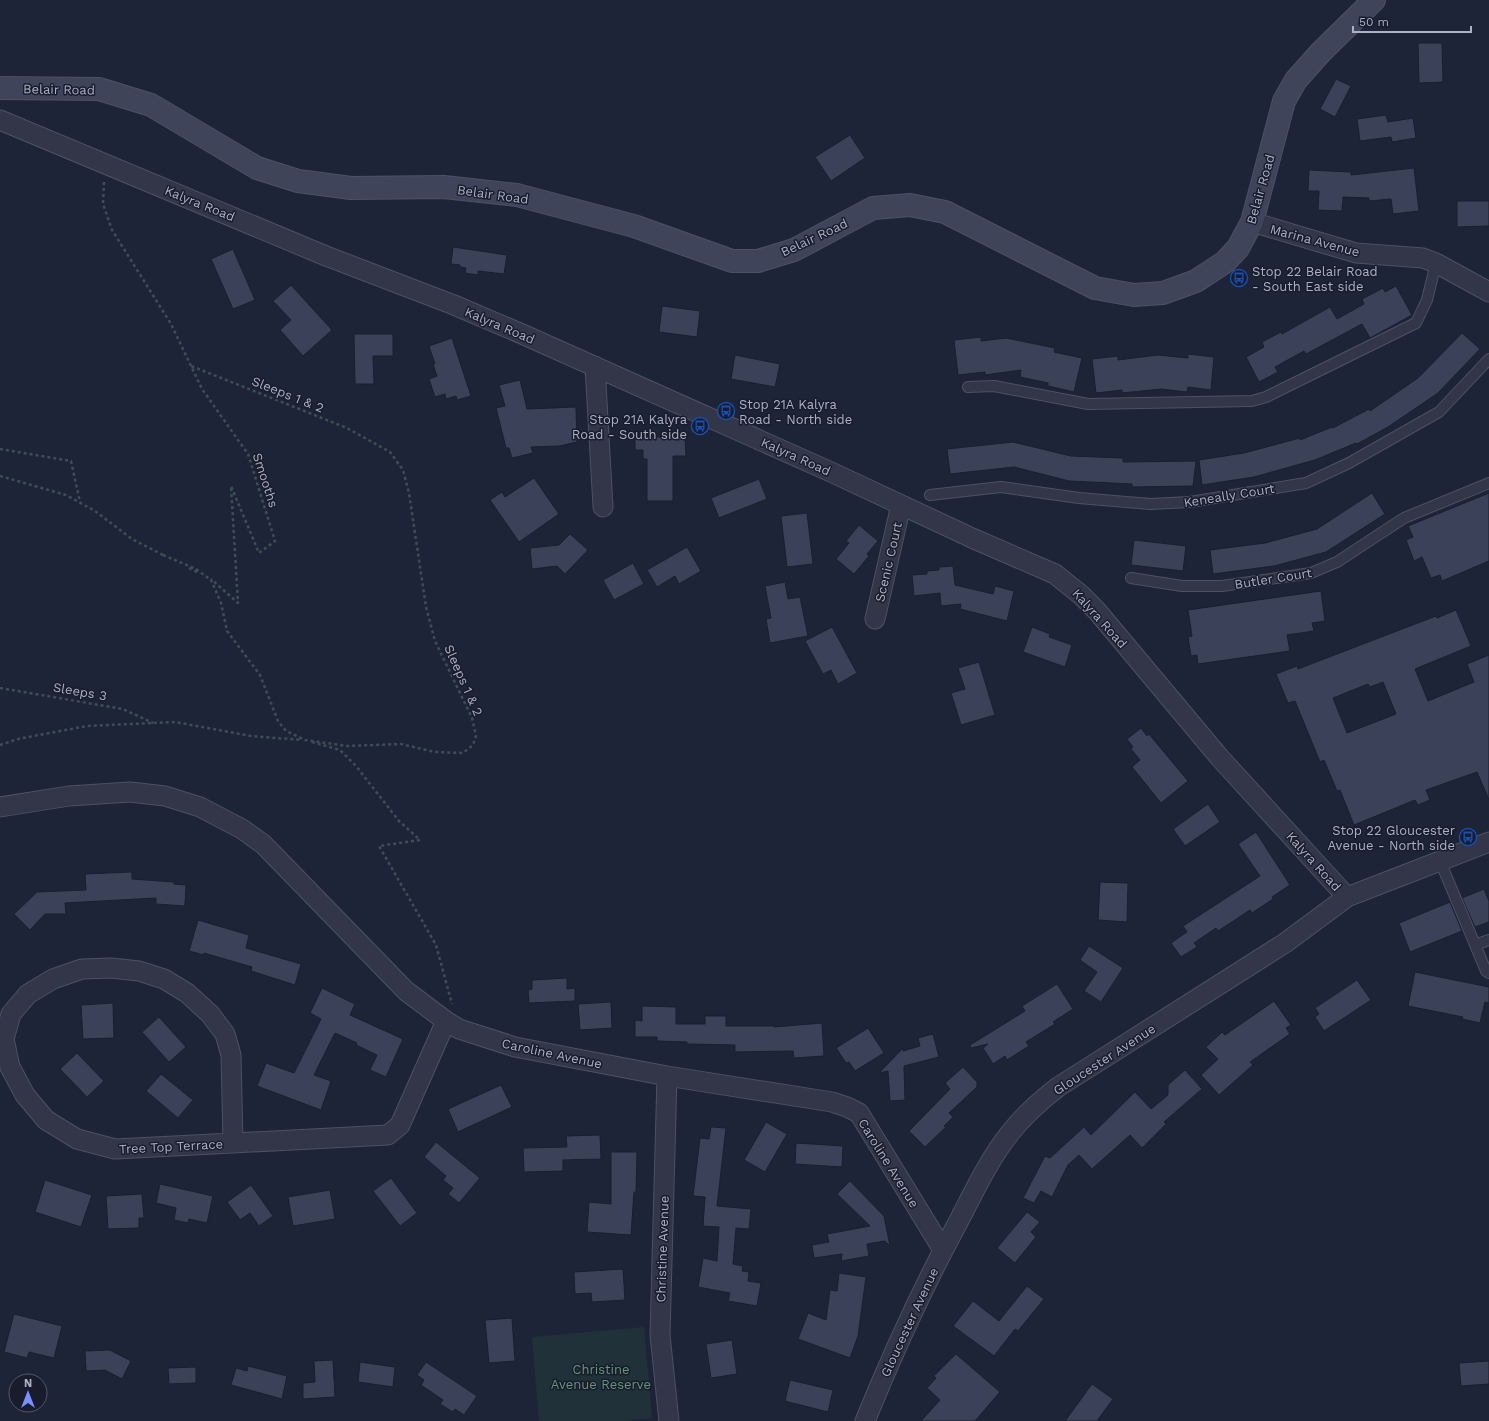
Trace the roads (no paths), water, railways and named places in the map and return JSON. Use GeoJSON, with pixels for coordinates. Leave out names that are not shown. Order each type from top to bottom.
{"type":"FeatureCollection","features":[{"type":"Feature","properties":{"kind":"main road","name":"Belair Road"},"geometry":{"type":"LineString","coordinates":[[0,88],[99,89],[151,105],[257,168],[298,181],[351,188],[444,187],[517,195],[634,226],[732,261],[758,261],[794,250],[873,208],[910,205],[945,212],[1095,288],[1134,295],[1163,293],[1196,281],[1225,262],[1238,248],[1252,222],[1284,101],[1296,80],[1321,52],[1374,0]]}},
{"type":"Feature","properties":{"kind":"street","name":"Kalyra Road"},"geometry":{"type":"LineString","coordinates":[[0,120],[326,256],[454,305],[595,366],[1055,574],[1081,595],[1097,611],[1220,758],[1347,897]]}},
{"type":"Feature","properties":{"kind":"street","name":"Marina Avenue"},"geometry":{"type":"LineString","coordinates":[[1252,222],[1356,253],[1423,258],[1436,263],[1489,292]]}},
{"type":"Feature","properties":{"kind":"street"},"geometry":{"type":"LineString","coordinates":[[595,366],[602,507]]}},
{"type":"Feature","properties":{"kind":"street","name":"Scenic Court"},"geometry":{"type":"LineString","coordinates":[[875,619],[901,505]]}},
{"type":"Feature","properties":{"kind":"street","name":"Caroline Avenue"},"geometry":{"type":"LineString","coordinates":[[0,807],[69,796],[130,792],[165,796],[200,807],[242,829],[263,844],[406,991],[452,1025],[515,1047],[667,1076],[832,1102],[859,1113],[943,1250]]}},
{"type":"Feature","properties":{"kind":"street","name":"Gloucester Avenue"},"geometry":{"type":"LineString","coordinates":[[865,1421],[911,1315],[943,1250],[998,1149],[1010,1132],[1039,1102],[1058,1087],[1285,943],[1347,897],[1489,842]]}},
{"type":"Feature","properties":{"kind":"street","name":"Tree Top Terrace"},"geometry":{"type":"LineString","coordinates":[[233,1144],[231,1055],[225,1034],[210,1014],[187,993],[164,979],[139,971],[111,968],[82,969],[53,979],[28,994],[11,1014],[4,1039],[10,1067],[25,1095],[46,1120],[77,1139],[115,1150],[233,1144],[388,1135],[400,1125],[452,1025]]}},
{"type":"Feature","properties":{"kind":"street","name":"Christine Avenue"},"geometry":{"type":"LineString","coordinates":[[667,1076],[660,1335],[669,1421]]}},
{"type":"Feature","properties":{"kind":"lane"},"geometry":{"type":"LineString","coordinates":[[968,388],[994,386],[1088,404],[1252,401],[1266,397],[1416,323],[1428,300],[1436,263]]}},
{"type":"Feature","properties":{"kind":"lane","name":"Keneally Court"},"geometry":{"type":"LineString","coordinates":[[930,495],[1001,486],[1079,498],[1150,504],[1190,502],[1306,483],[1350,463],[1439,412],[1489,359]]}},
{"type":"Feature","properties":{"kind":"lane","name":"Butler Court"},"geometry":{"type":"LineString","coordinates":[[1131,578],[1182,586],[1222,586],[1311,574],[1337,562],[1404,518],[1489,483]]}},
{"type":"Feature","properties":{"kind":"lane"},"geometry":{"type":"LineString","coordinates":[[1440,861],[1486,971],[1489,973]]}},
{"type":"Feature","properties":{"kind":"lane"},"geometry":{"type":"LineString","coordinates":[[1475,945],[1489,940]]}},
{"type":"Feature","properties":{"kind":"place","name":"Stop 22 Belair Road - South East side"},"geometry":{"type":"Point","coordinates":[1239,278]}},
{"type":"Feature","properties":{"kind":"place","name":"Stop 21A Kalyra Road - North side"},"geometry":{"type":"Point","coordinates":[726,411]}},
{"type":"Feature","properties":{"kind":"place","name":"Stop 21A Kalyra Road - South side"},"geometry":{"type":"Point","coordinates":[700,426]}},
{"type":"Feature","properties":{"kind":"place","name":"Stop 22 Gloucester Avenue - North side"},"geometry":{"type":"Point","coordinates":[1468,837]}},
{"type":"Feature","properties":{"kind":"park label","name":"Christine Avenue Reserve"},"geometry":{"type":"Point","coordinates":[601,1376]}}]}
